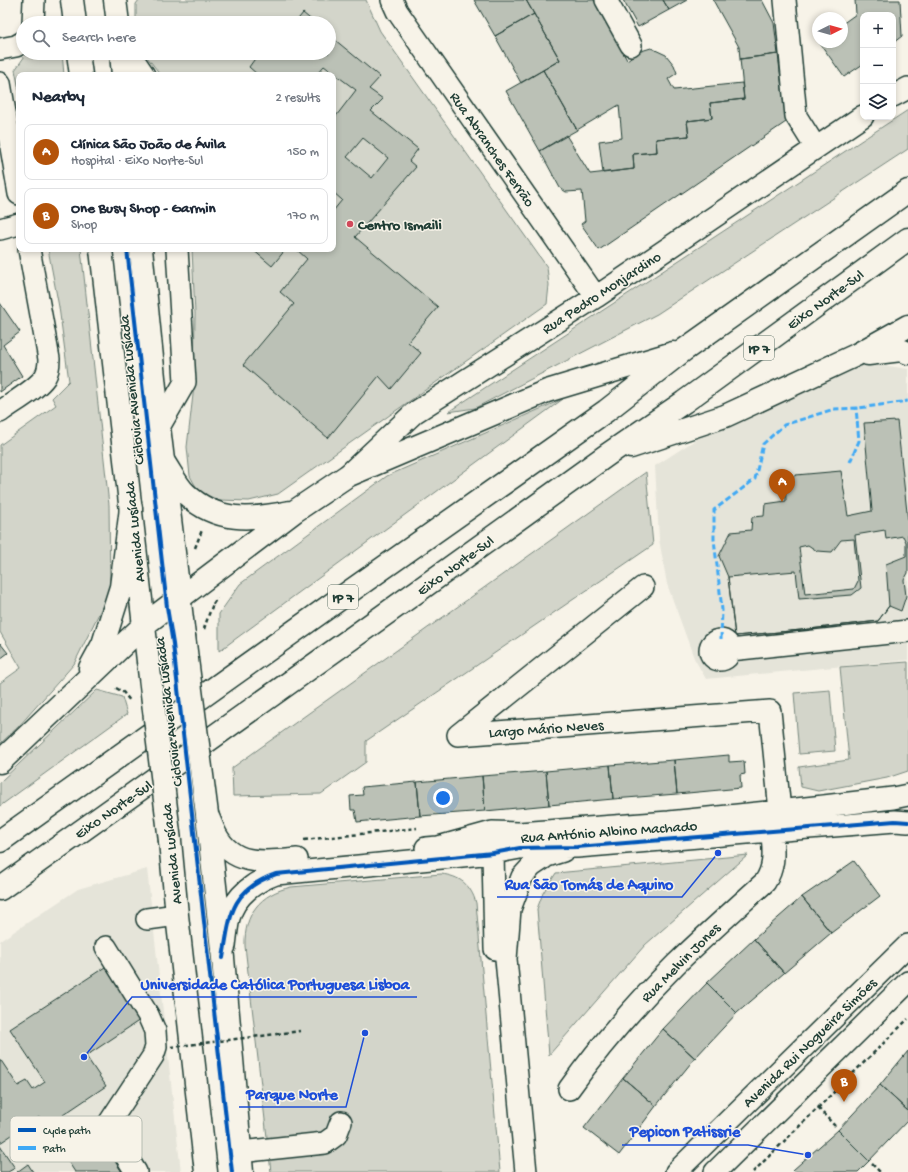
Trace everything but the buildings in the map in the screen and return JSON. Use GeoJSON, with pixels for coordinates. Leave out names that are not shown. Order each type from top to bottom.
{"type":"FeatureCollection","features":[{"type":"Feature","properties":{"kind":"main road"},"geometry":{"type":"LineString","coordinates":[[79,60],[81,72]]}},
{"type":"Feature","properties":{"kind":"main road"},"geometry":{"type":"LineString","coordinates":[[122,60],[123,72]]}},
{"type":"Feature","properties":{"kind":"main road","name":"IP 7"},"geometry":{"type":"LineString","coordinates":[[0,841],[606,411],[684,350],[907,192]]}},
{"type":"Feature","properties":{"kind":"main road","name":"Eixo Norte-Sul"},"geometry":{"type":"LineString","coordinates":[[0,889],[607,454],[684,402],[908,239]]}},
{"type":"Feature","properties":{"kind":"main road","name":"Avenida Lusíada"},"geometry":{"type":"LineString","coordinates":[[101,252],[170,841],[206,1172]]}},
{"type":"Feature","properties":{"kind":"main road"},"geometry":{"type":"LineString","coordinates":[[141,252],[184,636],[208,814],[223,958],[241,1162]]}},
{"type":"Feature","properties":{"kind":"main road"},"geometry":{"type":"LineString","coordinates":[[607,454],[725,416],[856,355],[908,326]]}},
{"type":"Feature","properties":{"kind":"main road"},"geometry":{"type":"LineString","coordinates":[[0,762],[144,625],[295,511],[347,476],[547,391],[684,350]]}},
{"type":"Feature","properties":{"kind":"main road"},"geometry":{"type":"LineString","coordinates":[[856,355],[901,350],[908,352]]}},
{"type":"Feature","properties":{"kind":"main road"},"geometry":{"type":"LineString","coordinates":[[164,461],[185,494],[209,510],[234,518],[268,517],[295,511]]}},
{"type":"Feature","properties":{"kind":"main road"},"geometry":{"type":"LineString","coordinates":[[80,686],[103,644],[121,587],[132,508]]}},
{"type":"Feature","properties":{"kind":"street"},"geometry":{"type":"LineString","coordinates":[[34,0],[34,16]]}},
{"type":"Feature","properties":{"kind":"street","name":"Rua Abranches Ferrão"},"geometry":{"type":"LineString","coordinates":[[392,0],[396,11],[596,297]]}},
{"type":"Feature","properties":{"kind":"street"},"geometry":{"type":"LineString","coordinates":[[606,0],[631,45]]}},
{"type":"Feature","properties":{"kind":"street"},"geometry":{"type":"LineString","coordinates":[[785,0],[796,116],[816,148]]}},
{"type":"Feature","properties":{"kind":"street"},"geometry":{"type":"LineString","coordinates":[[0,49],[16,46]]}},
{"type":"Feature","properties":{"kind":"street"},"geometry":{"type":"LineString","coordinates":[[134,60],[142,72]]}},
{"type":"Feature","properties":{"kind":"street"},"geometry":{"type":"LineString","coordinates":[[0,83],[16,176]]}},
{"type":"Feature","properties":{"kind":"street"},"geometry":{"type":"LineString","coordinates":[[896,94],[908,88]]}},
{"type":"Feature","properties":{"kind":"street","name":"Rua Pedro Monjardino"},"geometry":{"type":"LineString","coordinates":[[347,476],[414,413],[596,297],[860,118]]}},
{"type":"Feature","properties":{"kind":"street"},"geometry":{"type":"LineString","coordinates":[[0,229],[16,225]]}},
{"type":"Feature","properties":{"kind":"street"},"geometry":{"type":"LineString","coordinates":[[0,412],[39,384],[45,376],[49,366],[30,252]]}},
{"type":"Feature","properties":{"kind":"street"},"geometry":{"type":"LineString","coordinates":[[160,427],[184,382],[177,252]]}},
{"type":"Feature","properties":{"kind":"street","name":"Largo Mário Neves"},"geometry":{"type":"LineString","coordinates":[[643,586],[458,735],[770,711],[780,811]]}},
{"type":"Feature","properties":{"kind":"street"},"geometry":{"type":"LineString","coordinates":[[730,650],[908,631]]}},
{"type":"Feature","properties":{"kind":"street","name":"Rua António Albino Machado"},"geometry":{"type":"LineString","coordinates":[[208,814],[216,835],[227,849],[247,860],[262,862],[438,847],[492,832],[519,833],[669,822],[780,811],[908,795]]}},
{"type":"Feature","properties":{"kind":"street","name":"Rua António Albino Machado"},"geometry":{"type":"LineString","coordinates":[[223,958],[230,917],[233,909],[245,892],[264,878],[276,874],[493,853],[520,848],[577,847],[908,822]]}},
{"type":"Feature","properties":{"kind":"street","name":"Rua Melvin Jones"},"geometry":{"type":"LineString","coordinates":[[569,1089],[605,1041],[650,990],[697,944],[765,882],[771,873],[774,864],[772,832]]}},
{"type":"Feature","properties":{"kind":"street"},"geometry":{"type":"LineString","coordinates":[[515,1172],[496,955],[493,853],[500,844],[519,833]]}},
{"type":"Feature","properties":{"kind":"street"},"geometry":{"type":"LineString","coordinates":[[526,1172],[506,959],[510,909],[522,877],[532,866],[547,856],[577,847]]}},
{"type":"Feature","properties":{"kind":"street"},"geometry":{"type":"LineString","coordinates":[[146,919],[177,915]]}},
{"type":"Feature","properties":{"kind":"street","name":"Avenida Rui Nogueira Simões"},"geometry":{"type":"LineString","coordinates":[[676,1172],[908,945]]}},
{"type":"Feature","properties":{"kind":"street"},"geometry":{"type":"LineString","coordinates":[[106,948],[148,1015],[155,1031],[156,1047],[153,1056],[114,1116]]}},
{"type":"Feature","properties":{"kind":"street","name":"Avenida Rui Nogueira Simões"},"geometry":{"type":"LineString","coordinates":[[715,1172],[908,982]]}},
{"type":"Feature","properties":{"kind":"street"},"geometry":{"type":"LineString","coordinates":[[241,1162],[325,1143],[336,1135],[341,1122]]}},
{"type":"Feature","properties":{"kind":"street"},"geometry":{"type":"LineString","coordinates":[[130,1162],[136,1172]]}},
{"type":"Feature","properties":{"kind":"path"},"geometry":{"type":"LineString","coordinates":[[116,688],[123,692],[133,705]]}},
{"type":"Feature","properties":{"kind":"path"},"geometry":{"type":"LineString","coordinates":[[300,840],[424,828]]}},
{"type":"Feature","properties":{"kind":"path"},"geometry":{"type":"LineString","coordinates":[[753,1172],[908,1019]]}},
{"type":"Feature","properties":{"kind":"path"},"geometry":{"type":"LineString","coordinates":[[171,1047],[300,1031]]}},
{"type":"Feature","properties":{"kind":"path"},"geometry":{"type":"LineString","coordinates":[[248,1032],[249,1040]]}},
{"type":"Feature","properties":{"kind":"path"},"geometry":{"type":"LineString","coordinates":[[217,1037],[218,1045]]}},
{"type":"Feature","properties":{"kind":"path"},"geometry":{"type":"LineString","coordinates":[[818,1108],[835,1126]]}},
{"type":"Feature","properties":{"kind":"path"},"geometry":{"type":"LineString","coordinates":[[872,1164],[880,1172]]}},
{"type":"Feature","properties":{"kind":"shaded area"},"geometry":{"type":"Polygon","coordinates":[[[139,0],[366,0],[380,31],[547,267],[549,285],[547,304],[278,494],[249,501],[220,500],[200,494],[190,476],[187,447],[194,386],[195,314],[192,252],[336,252],[336,72],[158,72],[149,60],[336,60],[336,16],[136,16],[136,4],[139,0]]]}},
{"type":"Feature","properties":{"kind":"shaded area"},"geometry":{"type":"Polygon","coordinates":[[[22,60],[63,60],[64,72],[16,72],[16,75],[15,70],[22,60]]]}},
{"type":"Feature","properties":{"kind":"shaded area"},"geometry":{"type":"Polygon","coordinates":[[[908,110],[908,149],[657,314],[475,408],[448,412],[893,120],[896,120],[896,118],[908,110]]]}},
{"type":"Feature","properties":{"kind":"shaded area"},"geometry":{"type":"Polygon","coordinates":[[[49,252],[81,252],[109,505],[110,591],[74,664],[19,726],[0,744],[0,683],[21,668],[0,632],[0,445],[56,405],[52,398],[69,381],[59,307],[49,252]]]}},
{"type":"Feature","properties":{"kind":"shaded area"},"geometry":{"type":"Polygon","coordinates":[[[862,364],[908,369],[908,660],[706,679],[694,658],[667,584],[659,539],[655,466],[706,433],[862,364]]]}},
{"type":"Feature","properties":{"kind":"shaded area"},"geometry":{"type":"Polygon","coordinates":[[[563,399],[219,651],[219,614],[240,584],[387,476],[563,399]]]}},
{"type":"Feature","properties":{"kind":"shaded area"},"geometry":{"type":"Polygon","coordinates":[[[646,472],[653,545],[366,741],[366,762],[321,794],[233,796],[232,768],[646,472]]]}},
{"type":"Feature","properties":{"kind":"shaded area"},"geometry":{"type":"Polygon","coordinates":[[[908,662],[908,771],[887,778],[818,791],[801,787],[799,767],[849,760],[840,667],[908,662]]]}},
{"type":"Feature","properties":{"kind":"shaded area"},"geometry":{"type":"Polygon","coordinates":[[[97,690],[122,697],[127,714],[0,806],[0,782],[97,690]]]}},
{"type":"Feature","properties":{"kind":"shaded area"},"geometry":{"type":"Polygon","coordinates":[[[830,690],[835,751],[799,754],[794,693],[830,690]]]}},
{"type":"Feature","properties":{"kind":"shaded area"},"geometry":{"type":"Polygon","coordinates":[[[748,855],[645,945],[549,1055],[537,909],[543,893],[556,873],[748,855]]]}},
{"type":"Feature","properties":{"kind":"shaded area"},"geometry":{"type":"Polygon","coordinates":[[[147,869],[181,1172],[0,1172],[0,941],[78,889],[147,869]]]}},
{"type":"Feature","properties":{"kind":"shaded area"},"geometry":{"type":"Polygon","coordinates":[[[441,874],[454,877],[464,882],[471,891],[476,903],[500,1172],[271,1172],[245,946],[247,924],[251,915],[263,900],[280,890],[291,887],[441,874]]]}},
{"type":"Feature","properties":{"kind":"marked path"},"geometry":{"type":"LineString","coordinates":[[721,639],[722,610],[714,539],[714,510],[755,479],[763,444],[784,425],[834,409],[859,408],[908,401]]}},
{"type":"Feature","properties":{"kind":"marked path"},"geometry":{"type":"LineString","coordinates":[[850,462],[859,441],[856,408]]}},
{"type":"Feature","properties":{"kind":"cycle path","name":"Ciclovia Avenida Lusíada"},"geometry":{"type":"LineString","coordinates":[[127,252],[232,1172]]}},
{"type":"Feature","properties":{"kind":"cycle path"},"geometry":{"type":"LineString","coordinates":[[223,958],[228,929],[235,906],[249,888],[261,880],[276,874],[493,853],[520,848],[577,847],[895,821],[908,822]]}},
{"type":"Feature","properties":{"kind":"place","name":"Centro Ismaili"},"geometry":{"type":"Point","coordinates":[350,224]}},
{"type":"Feature","properties":{"kind":"place","name":"Clínica São João de Ávila"},"geometry":{"type":"Point","coordinates":[782,502]}},
{"type":"Feature","properties":{"kind":"place","name":"Rua São Tomás de Aquino"},"geometry":{"type":"Point","coordinates":[718,853]}},
{"type":"Feature","properties":{"kind":"place","name":"Parque Norte"},"geometry":{"type":"Point","coordinates":[365,1033]}},
{"type":"Feature","properties":{"kind":"place","name":"Universidade Católica Portuguesa Lisboa"},"geometry":{"type":"Point","coordinates":[84,1057]}},
{"type":"Feature","properties":{"kind":"place","name":"One Busy Shop - Garmin"},"geometry":{"type":"Point","coordinates":[844,1102]}},
{"type":"Feature","properties":{"kind":"place","name":"Pepicon Patissrie"},"geometry":{"type":"Point","coordinates":[808,1155]}}]}
